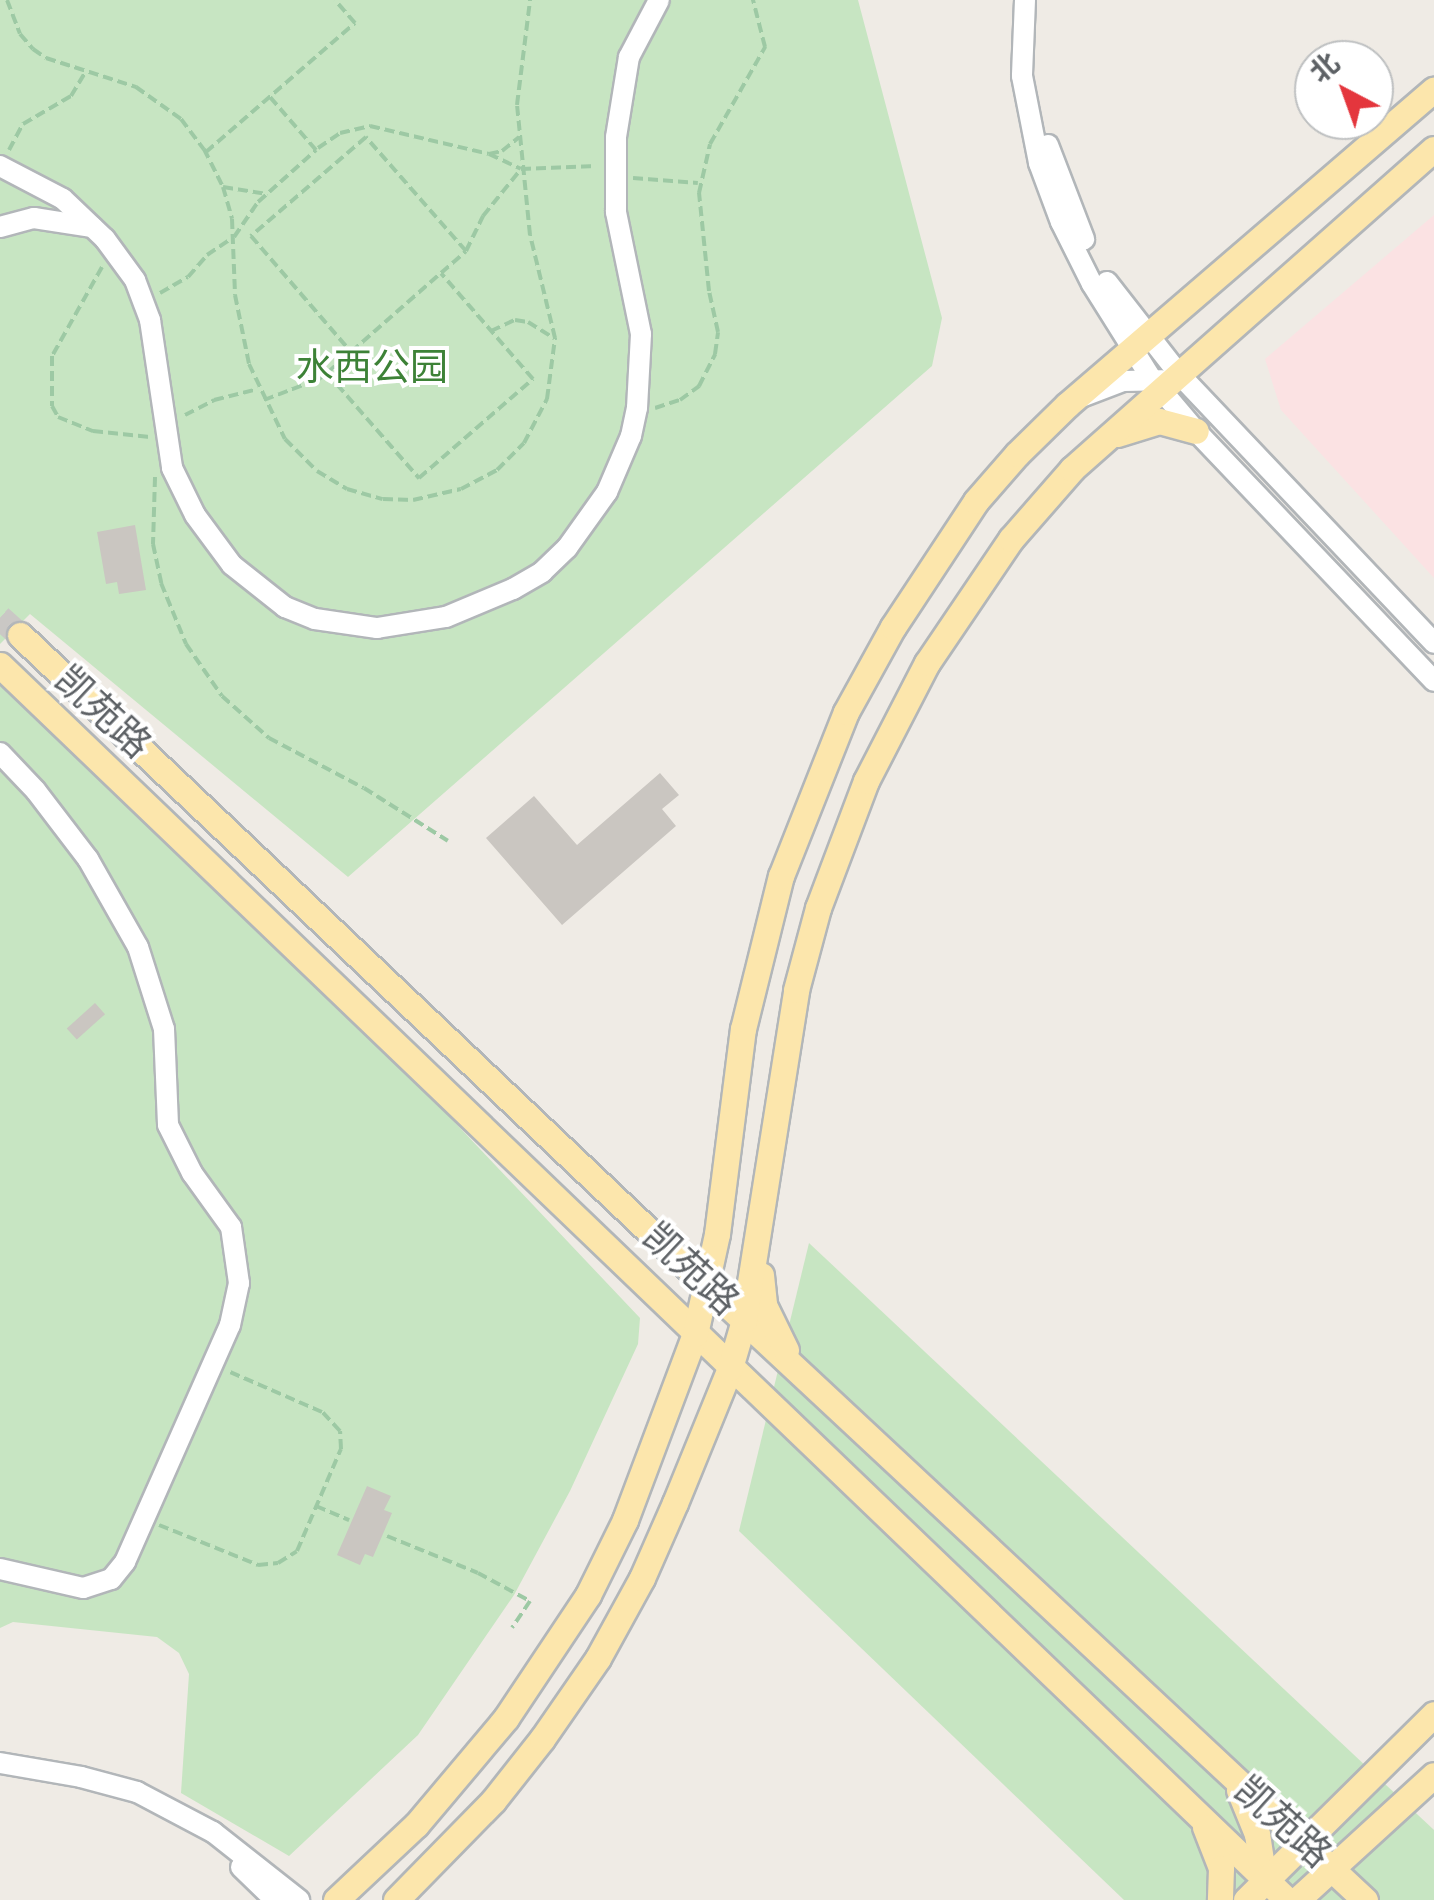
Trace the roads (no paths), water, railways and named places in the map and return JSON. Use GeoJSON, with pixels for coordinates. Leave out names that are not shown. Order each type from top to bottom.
{"type":"FeatureCollection","features":[{"type":"Feature","properties":{"kind":"main road"},"geometry":{"type":"LineString","coordinates":[[336,1900],[416,1825],[458,1778],[548,1657],[588,1595],[624,1520],[657,1446],[696,1334],[717,1234],[729,1118],[758,954],[809,798],[846,712],[932,565],[976,502],[1067,406],[1434,89]]}},
{"type":"Feature","properties":{"kind":"main road"},"geometry":{"type":"LineString","coordinates":[[396,1900],[493,1802],[598,1658],[642,1578],[730,1368],[737,1321],[759,1240],[796,990],[843,834],[895,718],[971,594],[1048,494],[1164,380],[1434,149]]}},
{"type":"Feature","properties":{"kind":"main road"},"geometry":{"type":"LineString","coordinates":[[1100,444],[1142,423],[1159,421],[1196,431]]}},
{"type":"Feature","properties":{"kind":"main road","name":"凯苑路"},"geometry":{"type":"LineString","coordinates":[[20,635],[707,1286],[737,1321],[803,1374],[1365,1900]]}},
{"type":"Feature","properties":{"kind":"main road","name":"凯苑路"},"geometry":{"type":"LineString","coordinates":[[0,664],[1194,1810],[1261,1888],[1288,1900]]}},
{"type":"Feature","properties":{"kind":"main road"},"geometry":{"type":"LineString","coordinates":[[717,1234],[719,1266],[737,1321],[787,1420]]}},
{"type":"Feature","properties":{"kind":"main road"},"geometry":{"type":"LineString","coordinates":[[759,1240],[764,1305],[780,1342],[803,1374]]}},
{"type":"Feature","properties":{"kind":"main road"},"geometry":{"type":"LineString","coordinates":[[1261,1888],[1434,1714]]}},
{"type":"Feature","properties":{"kind":"main road"},"geometry":{"type":"LineString","coordinates":[[1297,1900],[1434,1775]]}},
{"type":"Feature","properties":{"kind":"main road"},"geometry":{"type":"LineString","coordinates":[[1230,1777],[1252,1820],[1261,1888]]}},
{"type":"Feature","properties":{"kind":"main road"},"geometry":{"type":"LineString","coordinates":[[1194,1810],[1218,1853],[1220,1900]]}},
{"type":"Feature","properties":{"kind":"street"},"geometry":{"type":"LineString","coordinates":[[4,168],[63,199],[116,252],[144,300],[172,468],[194,515],[232,565],[257,588],[315,619],[376,628],[446,617],[483,604],[542,572],[590,520],[607,492],[637,408],[641,334],[616,212],[614,172],[619,98],[629,57],[659,0]]}},
{"type":"Feature","properties":{"kind":"street"},"geometry":{"type":"LineString","coordinates":[[1024,0],[1022,76],[1039,164],[1076,254],[1141,344]]}},
{"type":"Feature","properties":{"kind":"street"},"geometry":{"type":"LineString","coordinates":[[1038,0],[1035,80],[1050,152],[1097,266],[1141,344],[1196,431],[1434,681]]}},
{"type":"Feature","properties":{"kind":"street"},"geometry":{"type":"LineString","coordinates":[[0,226],[34,218],[92,227]]}},
{"type":"Feature","properties":{"kind":"street"},"geometry":{"type":"LineString","coordinates":[[1067,406],[1111,385],[1164,380],[1211,408],[1434,644]]}},
{"type":"Feature","properties":{"kind":"street"},"geometry":{"type":"LineString","coordinates":[[0,753],[36,791],[88,859],[124,918],[152,986],[164,1029],[168,1125],[192,1173],[231,1227],[239,1284],[230,1325],[124,1562],[111,1579],[82,1588],[0,1569]]}},
{"type":"Feature","properties":{"kind":"street"},"geometry":{"type":"LineString","coordinates":[[0,1764],[81,1776],[137,1792],[214,1832],[299,1900]]}},
{"type":"Feature","properties":{"kind":"street"},"geometry":{"type":"LineString","coordinates":[[0,1775],[88,1789],[139,1805],[212,1845],[276,1900]]}},
{"type":"Feature","properties":{"kind":"tunnel"},"geometry":{"type":"LineString","coordinates":[[0,617],[20,635]]}},
{"type":"Feature","properties":{"kind":"park label","name":"水西公园"},"geometry":{"type":"Point","coordinates":[372,369]}}]}
